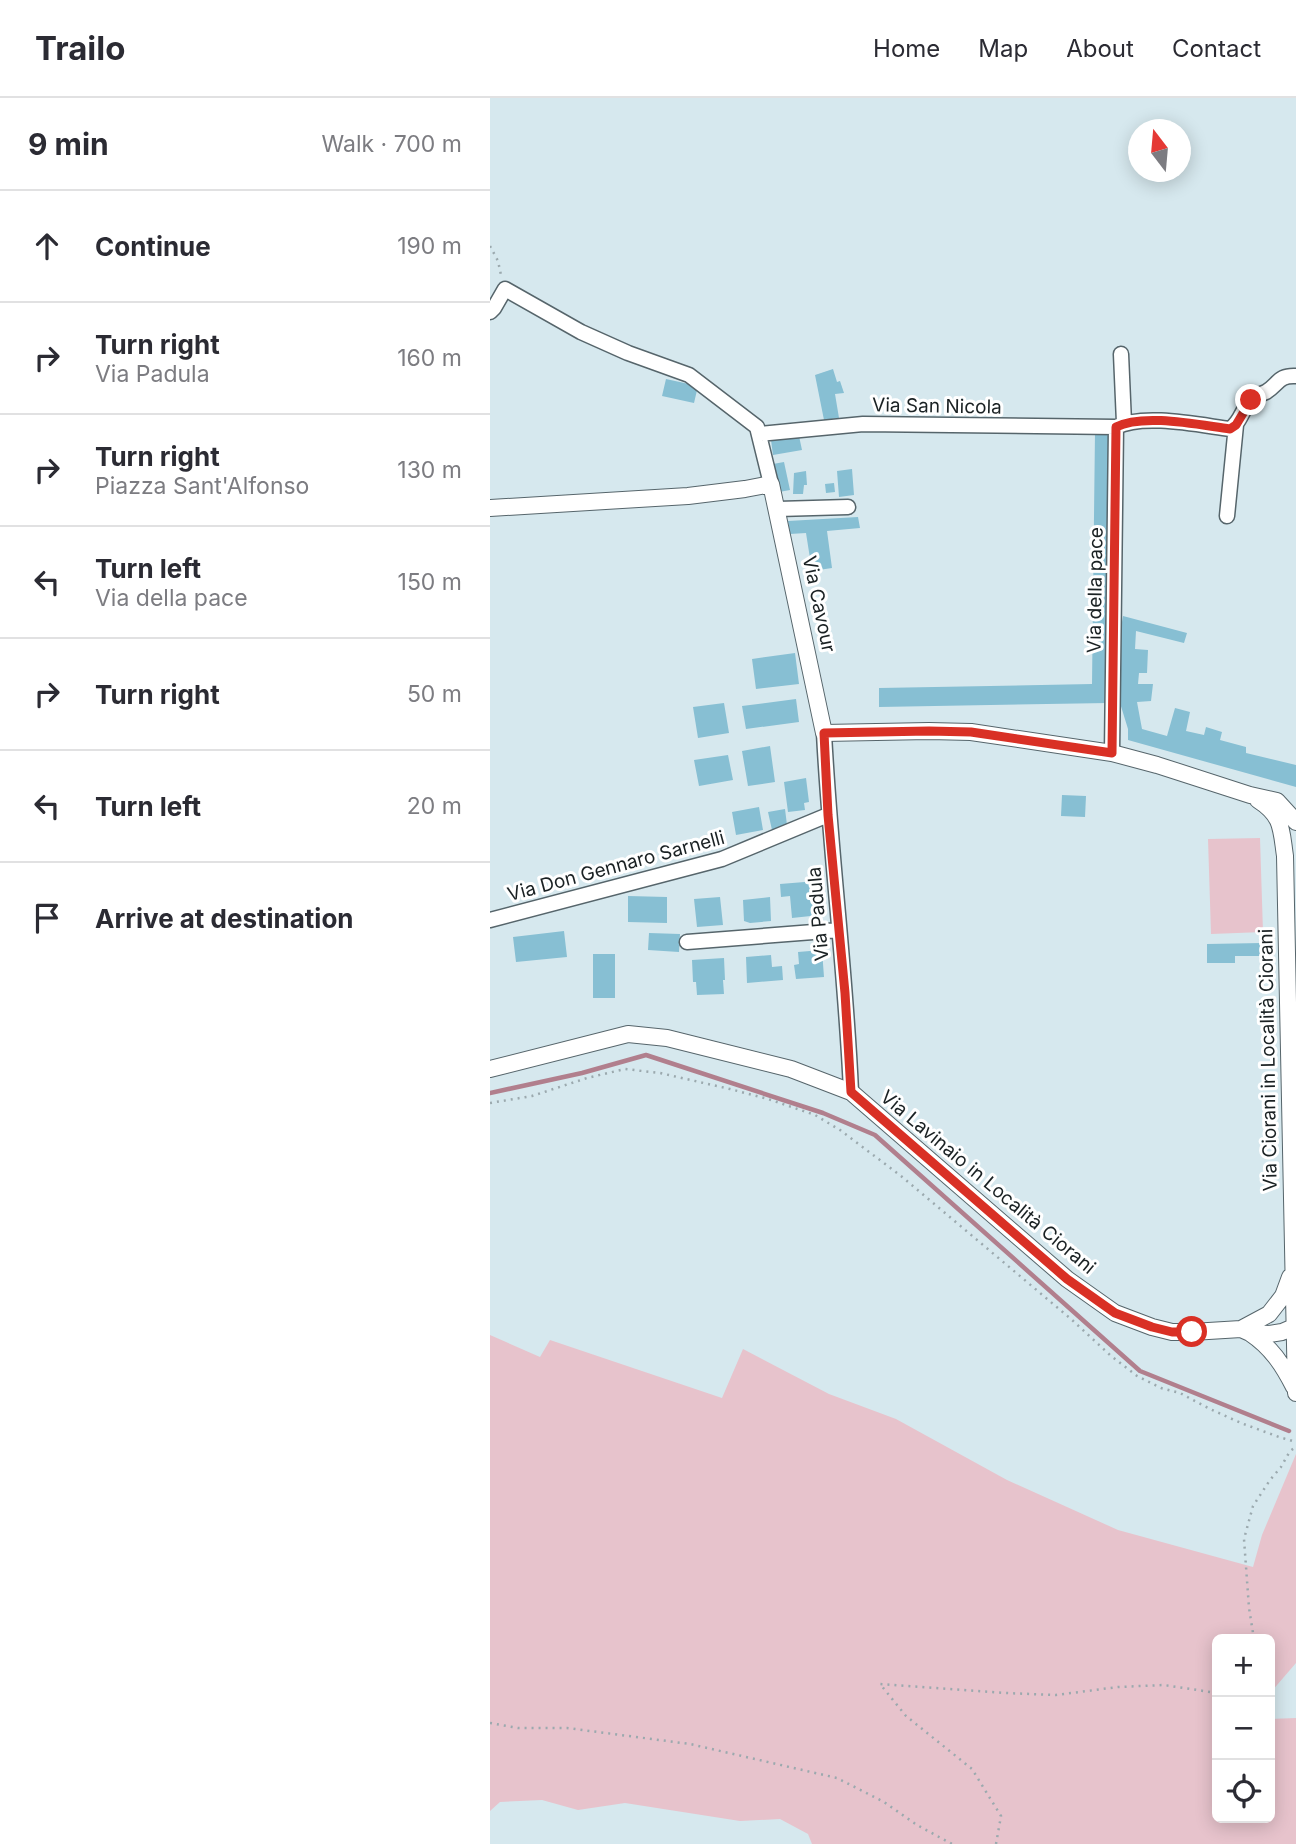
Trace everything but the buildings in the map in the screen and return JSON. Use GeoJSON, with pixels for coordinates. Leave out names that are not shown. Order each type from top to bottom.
{"type":"FeatureCollection","features":[{"type":"Feature","properties":{"kind":"street"},"geometry":{"type":"LineString","coordinates":[[490,312],[505,289],[581,332],[628,353],[689,375],[757,427],[771,484],[688,496],[490,508]]}},
{"type":"Feature","properties":{"kind":"street","name":"Via della pace"},"geometry":{"type":"LineString","coordinates":[[1112,753],[1121,354]]}},
{"type":"Feature","properties":{"kind":"street"},"geometry":{"type":"LineString","coordinates":[[1227,516],[1236,425],[1251,400],[1268,391],[1285,376],[1296,376]]}},
{"type":"Feature","properties":{"kind":"street","name":"Via San Nicola"},"geometry":{"type":"LineString","coordinates":[[759,434],[863,424],[1120,425],[1164,421],[1230,429],[1236,425]]}},
{"type":"Feature","properties":{"kind":"street","name":"Via Cavour"},"geometry":{"type":"LineString","coordinates":[[771,484],[824,733]]}},
{"type":"Feature","properties":{"kind":"street"},"geometry":{"type":"LineString","coordinates":[[778,509],[848,507]]}},
{"type":"Feature","properties":{"kind":"street"},"geometry":{"type":"LineString","coordinates":[[824,733],[971,732],[1112,753],[1277,801],[1296,822]]}},
{"type":"Feature","properties":{"kind":"street","name":"Via Padula"},"geometry":{"type":"LineString","coordinates":[[824,733],[828,815],[845,993],[851,1092]]}},
{"type":"Feature","properties":{"kind":"street","name":"Via Ciorani in Località Ciorani"},"geometry":{"type":"LineString","coordinates":[[1250,795],[1272,809],[1281,827],[1291,907],[1296,1392]]}},
{"type":"Feature","properties":{"kind":"street","name":"Via Don Gennaro Sarnelli"},"geometry":{"type":"LineString","coordinates":[[490,920],[722,859],[828,815]]}},
{"type":"Feature","properties":{"kind":"street"},"geometry":{"type":"LineString","coordinates":[[687,942],[839,930]]}},
{"type":"Feature","properties":{"kind":"street","name":"Via Lavinaio in Località Ciorani"},"geometry":{"type":"LineString","coordinates":[[490,1069],[628,1034],[667,1038],[791,1069],[851,1092],[1067,1279],[1115,1313],[1172,1332],[1247,1329],[1269,1335],[1295,1326]]}},
{"type":"Feature","properties":{"kind":"street"},"geometry":{"type":"LineString","coordinates":[[1293,1269],[1283,1296],[1269,1314],[1247,1329],[1276,1356],[1296,1392]]}},
{"type":"Feature","properties":{"kind":"path"},"geometry":{"type":"LineString","coordinates":[[490,246],[498,261],[505,289]]}},
{"type":"Feature","properties":{"kind":"path"},"geometry":{"type":"LineString","coordinates":[[490,1103],[532,1096],[625,1069],[660,1073],[730,1089],[815,1115],[840,1130],[901,1176],[1137,1376],[1161,1388],[1180,1393],[1241,1423],[1296,1442]]}},
{"type":"Feature","properties":{"kind":"path"},"geometry":{"type":"LineString","coordinates":[[1253,1634],[1244,1539],[1253,1506],[1290,1451],[1296,1447]]}},
{"type":"Feature","properties":{"kind":"path"},"geometry":{"type":"LineString","coordinates":[[996,1844],[1001,1816],[972,1769],[906,1716],[880,1684],[1056,1695],[1118,1687],[1164,1685],[1212,1692]]}},
{"type":"Feature","properties":{"kind":"path"},"geometry":{"type":"LineString","coordinates":[[490,1723],[518,1728],[567,1728],[690,1744],[837,1777],[952,1844]]}},
{"type":"Feature","properties":{"kind":"shaded area"},"geometry":{"type":"Polygon","coordinates":[[[1260,838],[1263,932],[1211,934],[1208,839],[1260,838]]]}},
{"type":"Feature","properties":{"kind":"shaded area"},"geometry":{"type":"Polygon","coordinates":[[[490,1335],[540,1357],[550,1340],[722,1398],[743,1349],[829,1394],[896,1419],[1007,1480],[1118,1530],[1253,1567],[1262,1535],[1296,1454],[1296,1663],[1275,1687],[1275,1634],[1212,1634],[1212,1823],[1275,1823],[1275,1719],[1296,1718],[1296,1844],[812,1844],[808,1834],[780,1819],[740,1821],[625,1803],[578,1810],[542,1800],[500,1802],[490,1811],[490,1335]]]}},
{"type":"Feature","properties":{"kind":"waterway"},"geometry":{"type":"LineString","coordinates":[[490,1093],[582,1073],[646,1055],[823,1113],[875,1135],[1140,1371],[1289,1431]]}},
{"type":"Feature","properties":{"kind":"route"},"geometry":{"type":"LineString","coordinates":[[1192,1332],[1172,1332],[1115,1313],[1067,1279],[851,1092],[845,993],[828,815],[824,733],[971,732],[1112,753],[1116,427],[1131,421],[1164,421],[1230,429],[1236,425],[1251,400]]}}]}
